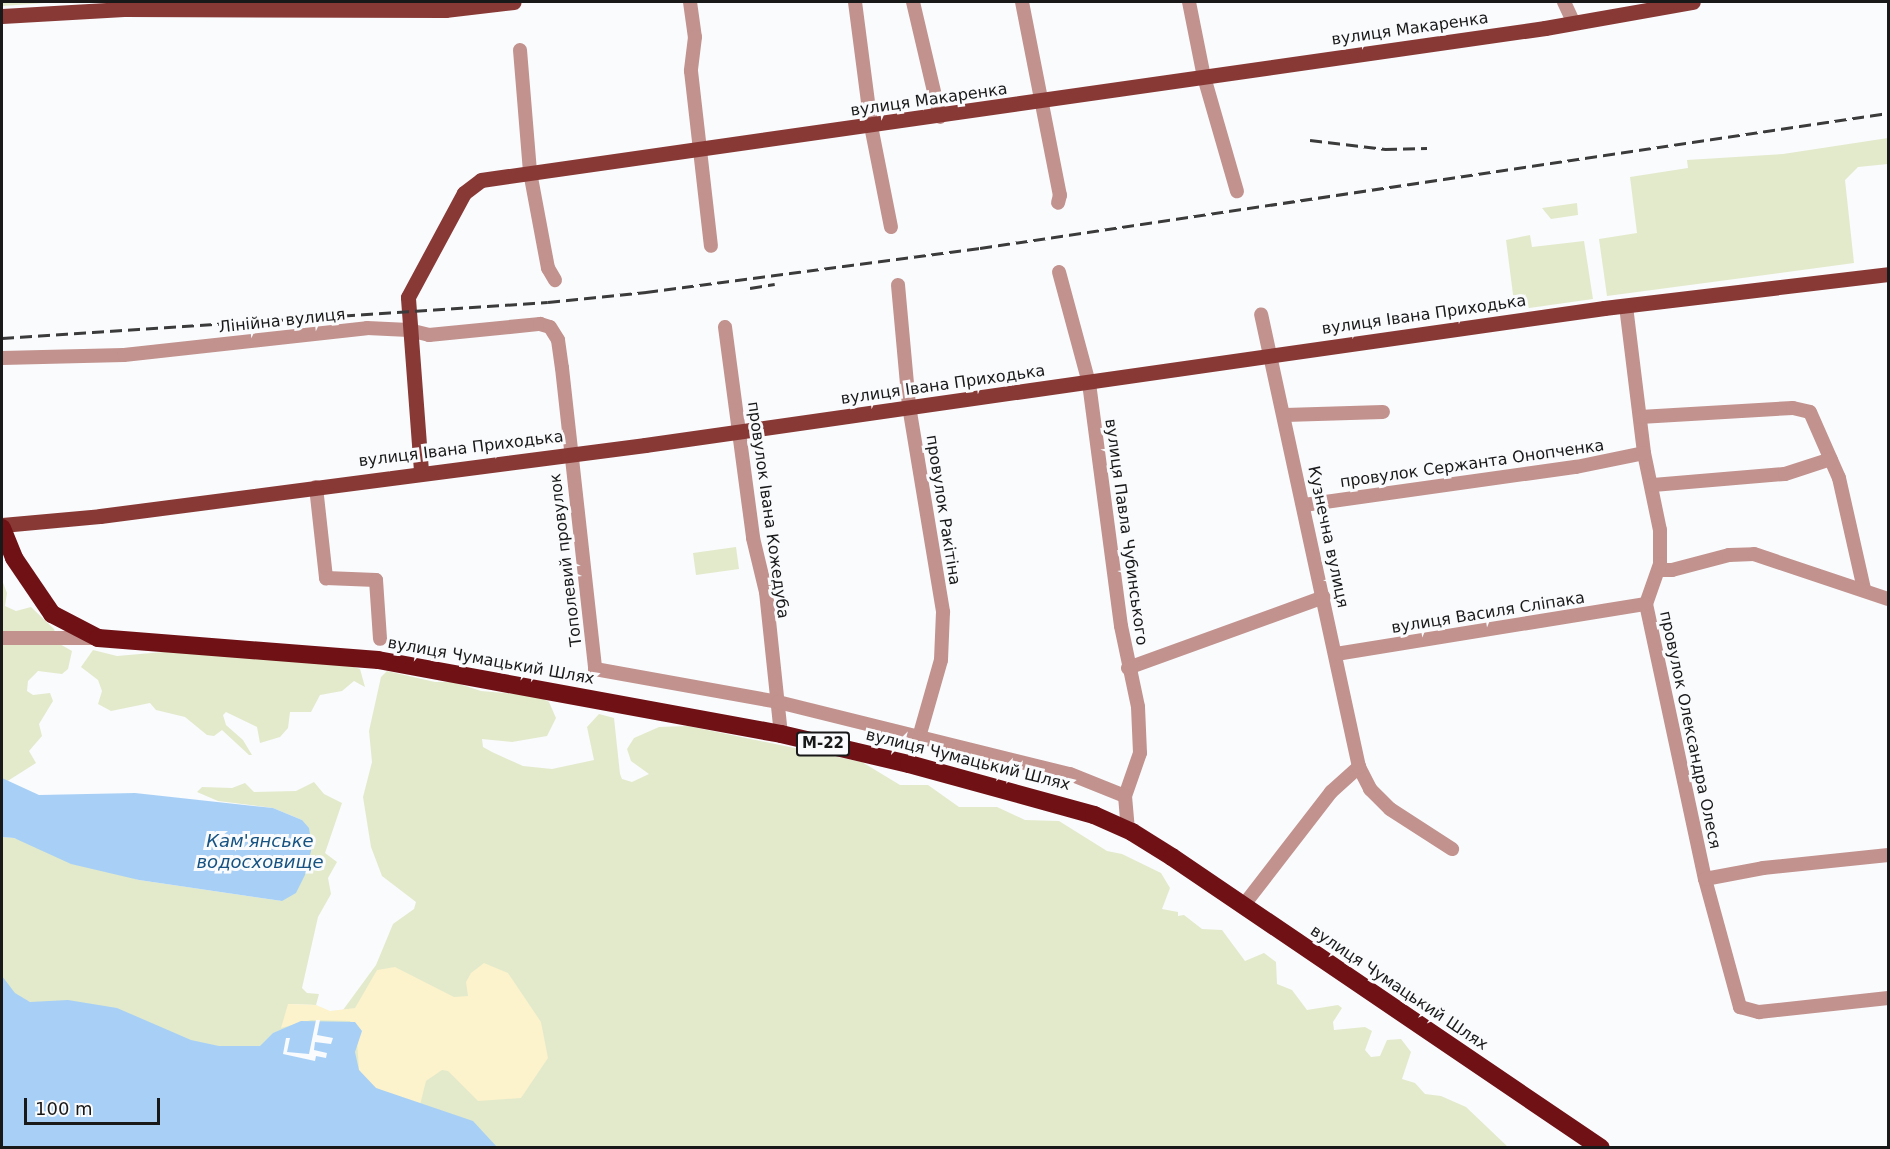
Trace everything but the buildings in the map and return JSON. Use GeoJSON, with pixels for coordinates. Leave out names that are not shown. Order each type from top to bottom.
{"type":"FeatureCollection","features":[{"type":"Feature","properties":{"kind":"highway","name":"вулиця Чумацький Шлях"},"geometry":{"type":"LineString","coordinates":[[2,526],[14,558],[52,614],[98,638],[378,660],[781,734],[1056,802],[1128,830],[1601,1148]]}},
{"type":"Feature","properties":{"kind":"main road"},"geometry":{"type":"LineString","coordinates":[[2,16],[113,9],[445,10],[514,2]]}},
{"type":"Feature","properties":{"kind":"main road","name":"вулиця Макаренка"},"geometry":{"type":"LineString","coordinates":[[421,471],[409,330],[410,290],[464,193],[489,178],[701,147],[940,117],[1574,23],[1693,2]]}},
{"type":"Feature","properties":{"kind":"main road","name":"вулиця Івана Приходька"},"geometry":{"type":"LineString","coordinates":[[2,526],[100,516],[421,471],[740,431],[1626,306],[1888,274]]}},
{"type":"Feature","properties":{"kind":"street"},"geometry":{"type":"LineString","coordinates":[[690,2],[695,37],[691,70],[711,246]]}},
{"type":"Feature","properties":{"kind":"street"},"geometry":{"type":"LineString","coordinates":[[855,2],[872,126],[891,227]]}},
{"type":"Feature","properties":{"kind":"street"},"geometry":{"type":"LineString","coordinates":[[913,2],[940,117]]}},
{"type":"Feature","properties":{"kind":"street"},"geometry":{"type":"LineString","coordinates":[[1022,2],[1060,195],[1058,203]]}},
{"type":"Feature","properties":{"kind":"street"},"geometry":{"type":"LineString","coordinates":[[1189,2],[1204,77],[1237,191]]}},
{"type":"Feature","properties":{"kind":"street"},"geometry":{"type":"LineString","coordinates":[[1564,2],[1574,23]]}},
{"type":"Feature","properties":{"kind":"street"},"geometry":{"type":"LineString","coordinates":[[520,50],[530,172],[548,268],[555,280]]}},
{"type":"Feature","properties":{"kind":"street","name":"вулиця Павла Чубинського"},"geometry":{"type":"LineString","coordinates":[[1059,272],[1089,383],[1128,668],[1141,731],[1140,753],[1125,796]]}},
{"type":"Feature","properties":{"kind":"street","name":"провулок Ракітіна"},"geometry":{"type":"LineString","coordinates":[[898,285],[909,406],[928,506],[943,621],[940,660],[919,737]]}},
{"type":"Feature","properties":{"kind":"street","name":"провулок Олександра Олеся"},"geometry":{"type":"LineString","coordinates":[[1626,306],[1644,453],[1653,485],[1659,530],[1659,570],[1646,604],[1705,879],[1740,1007],[1759,1012],[1888,998]]}},
{"type":"Feature","properties":{"kind":"street","name":"Кузнечна вулиця"},"geometry":{"type":"LineString","coordinates":[[1261,315],[1268,356],[1285,415],[1359,767],[1371,789],[1395,813],[1452,849]]}},
{"type":"Feature","properties":{"kind":"street","name":"Лінійна вулиця"},"geometry":{"type":"LineString","coordinates":[[2,358],[124,355],[367,328],[409,330],[429,335],[540,324],[550,327],[558,340]]}},
{"type":"Feature","properties":{"kind":"street","name":"провулок Івана Кожедуба"},"geometry":{"type":"LineString","coordinates":[[725,327],[753,538],[766,592],[781,734]]}},
{"type":"Feature","properties":{"kind":"street","name":"Тополевий провулок"},"geometry":{"type":"LineString","coordinates":[[558,340],[596,669],[778,702]]}},
{"type":"Feature","properties":{"kind":"street"},"geometry":{"type":"LineString","coordinates":[[1640,417],[1798,408],[1810,412],[1831,459],[1843,494],[1864,589]]}},
{"type":"Feature","properties":{"kind":"street"},"geometry":{"type":"LineString","coordinates":[[1285,415],[1383,412]]}},
{"type":"Feature","properties":{"kind":"street","name":"провулок Сержанта Онопченка"},"geometry":{"type":"LineString","coordinates":[[1304,505],[1576,467],[1644,453]]}},
{"type":"Feature","properties":{"kind":"street"},"geometry":{"type":"LineString","coordinates":[[1653,485],[1785,474],[1831,459]]}},
{"type":"Feature","properties":{"kind":"street"},"geometry":{"type":"LineString","coordinates":[[316,487],[326,579],[376,580],[380,639]]}},
{"type":"Feature","properties":{"kind":"street"},"geometry":{"type":"LineString","coordinates":[[1659,570],[1672,570],[1748,553],[1864,589],[1888,599]]}},
{"type":"Feature","properties":{"kind":"street"},"geometry":{"type":"LineString","coordinates":[[1128,668],[1324,597]]}},
{"type":"Feature","properties":{"kind":"street","name":"вулиця Василя Сліпака"},"geometry":{"type":"LineString","coordinates":[[1336,654],[1646,604]]}},
{"type":"Feature","properties":{"kind":"street"},"geometry":{"type":"LineString","coordinates":[[2,638],[98,638]]}},
{"type":"Feature","properties":{"kind":"street"},"geometry":{"type":"LineString","coordinates":[[778,702],[1070,774],[1125,796],[1128,830]]}},
{"type":"Feature","properties":{"kind":"street"},"geometry":{"type":"LineString","coordinates":[[1243,906],[1331,792],[1359,767]]}},
{"type":"Feature","properties":{"kind":"street"},"geometry":{"type":"LineString","coordinates":[[1705,879],[1763,868],[1888,855]]}},
{"type":"Feature","properties":{"kind":"green space"},"geometry":{"type":"Polygon","coordinates":[[[2,2],[59,2],[2,6],[2,2]]]}},
{"type":"Feature","properties":{"kind":"green space"},"geometry":{"type":"Polygon","coordinates":[[[59,2],[346,2],[183,5],[59,2]]]}},
{"type":"Feature","properties":{"kind":"green space"},"geometry":{"type":"Polygon","coordinates":[[[1888,138],[1888,164],[1858,167],[1845,180],[1854,263],[1607,296],[1599,239],[1637,233],[1630,177],[1688,168],[1687,160],[1783,154],[1888,138]]]}},
{"type":"Feature","properties":{"kind":"green space"},"geometry":{"type":"Polygon","coordinates":[[[1577,203],[1578,215],[1551,219],[1542,208],[1577,203]]]}},
{"type":"Feature","properties":{"kind":"green space"},"geometry":{"type":"Polygon","coordinates":[[[1530,235],[1532,247],[1584,241],[1593,299],[1515,310],[1506,240],[1530,235]]]}},
{"type":"Feature","properties":{"kind":"green space"},"geometry":{"type":"Polygon","coordinates":[[[736,547],[739,569],[696,575],[693,553],[736,547]]]}},
{"type":"Feature","properties":{"kind":"green space"},"geometry":{"type":"Polygon","coordinates":[[[2,580],[7,593],[5,606],[16,611],[31,607],[54,629],[58,643],[72,651],[68,669],[62,674],[38,671],[28,681],[27,691],[33,695],[50,693],[53,701],[39,724],[42,736],[29,751],[36,763],[6,782],[2,778],[2,580]]]}},
{"type":"Feature","properties":{"kind":"green space"},"geometry":{"type":"Polygon","coordinates":[[[93,650],[117,656],[175,651],[351,666],[360,669],[365,687],[354,681],[342,691],[320,695],[311,712],[290,712],[288,728],[280,737],[260,743],[257,727],[226,712],[223,715],[226,725],[243,740],[252,755],[249,755],[222,730],[214,736],[207,735],[185,717],[156,710],[150,703],[111,711],[98,704],[102,691],[98,680],[81,667],[93,650]]]}},
{"type":"Feature","properties":{"kind":"green space"},"geometry":{"type":"Polygon","coordinates":[[[387,671],[435,682],[453,682],[481,691],[538,696],[549,702],[556,718],[547,736],[512,742],[482,739],[483,747],[523,766],[552,769],[594,760],[587,727],[599,714],[614,718],[620,774],[622,779],[632,782],[649,774],[631,761],[627,749],[634,738],[659,727],[688,726],[862,762],[900,785],[928,785],[959,807],[997,807],[1025,820],[1059,821],[1107,851],[1122,854],[1161,873],[1170,888],[1162,909],[1178,912],[1178,916],[1184,915],[1202,929],[1222,930],[1245,961],[1264,953],[1276,962],[1277,984],[1292,990],[1307,1010],[1338,1005],[1342,1008],[1333,1022],[1334,1030],[1365,1027],[1372,1031],[1365,1050],[1371,1057],[1380,1056],[1387,1040],[1401,1039],[1411,1052],[1402,1079],[1415,1083],[1425,1094],[1441,1096],[1466,1107],[1508,1147],[2,1148],[2,837],[14,838],[139,880],[282,901],[302,820],[273,808],[218,801],[197,792],[202,787],[232,788],[245,783],[254,792],[296,791],[314,782],[324,794],[342,803],[325,853],[337,862],[328,878],[331,894],[318,917],[302,988],[307,993],[319,994],[316,1005],[288,1004],[309,1016],[343,1010],[376,965],[393,924],[414,909],[416,902],[382,876],[371,847],[363,797],[372,762],[369,731],[381,677],[387,671]]]}},
{"type":"Feature","properties":{"kind":"sand"},"geometry":{"type":"Polygon","coordinates":[[[484,963],[508,973],[541,1022],[548,1058],[521,1098],[478,1101],[448,1071],[442,1070],[426,1081],[420,1105],[376,1088],[365,1078],[359,1070],[357,1041],[350,1021],[311,1020],[281,1028],[288,1004],[316,1005],[330,1011],[355,1008],[377,970],[395,967],[454,997],[468,996],[466,982],[471,973],[484,963]]]}},
{"type":"Feature","properties":{"kind":"water","name":"Кам'янське водосховище"},"geometry":{"type":"Polygon","coordinates":[[[2,778],[39,795],[135,793],[273,808],[302,820],[309,828],[312,847],[305,875],[296,893],[282,901],[139,880],[71,864],[14,838],[2,837],[2,778]]]}},
{"type":"Feature","properties":{"kind":"water"},"geometry":{"type":"Polygon","coordinates":[[[2,976],[15,993],[30,1002],[68,1000],[117,1008],[191,1040],[219,1046],[260,1046],[273,1033],[301,1021],[355,1022],[362,1031],[355,1052],[359,1070],[376,1088],[473,1121],[497,1147],[2,1147],[2,976]]]}},
{"type":"Feature","properties":{"kind":"pier"},"geometry":{"type":"Polygon","coordinates":[[[316,1020],[320,1020],[317,1035],[333,1038],[331,1044],[315,1042],[314,1050],[327,1053],[326,1058],[316,1056],[315,1061],[283,1054],[286,1038],[290,1038],[287,1052],[309,1054],[316,1020]]]}},
{"type":"Feature","properties":{"kind":"railway"},"geometry":{"type":"LineString","coordinates":[[2,338],[548,302],[646,292],[980,248],[1888,113]]}},
{"type":"Feature","properties":{"kind":"railway"},"geometry":{"type":"LineString","coordinates":[[1310,140],[1385,149],[1427,148]]}},
{"type":"Feature","properties":{"kind":"railway"},"geometry":{"type":"LineString","coordinates":[[750,288],[775,284]]}}]}
